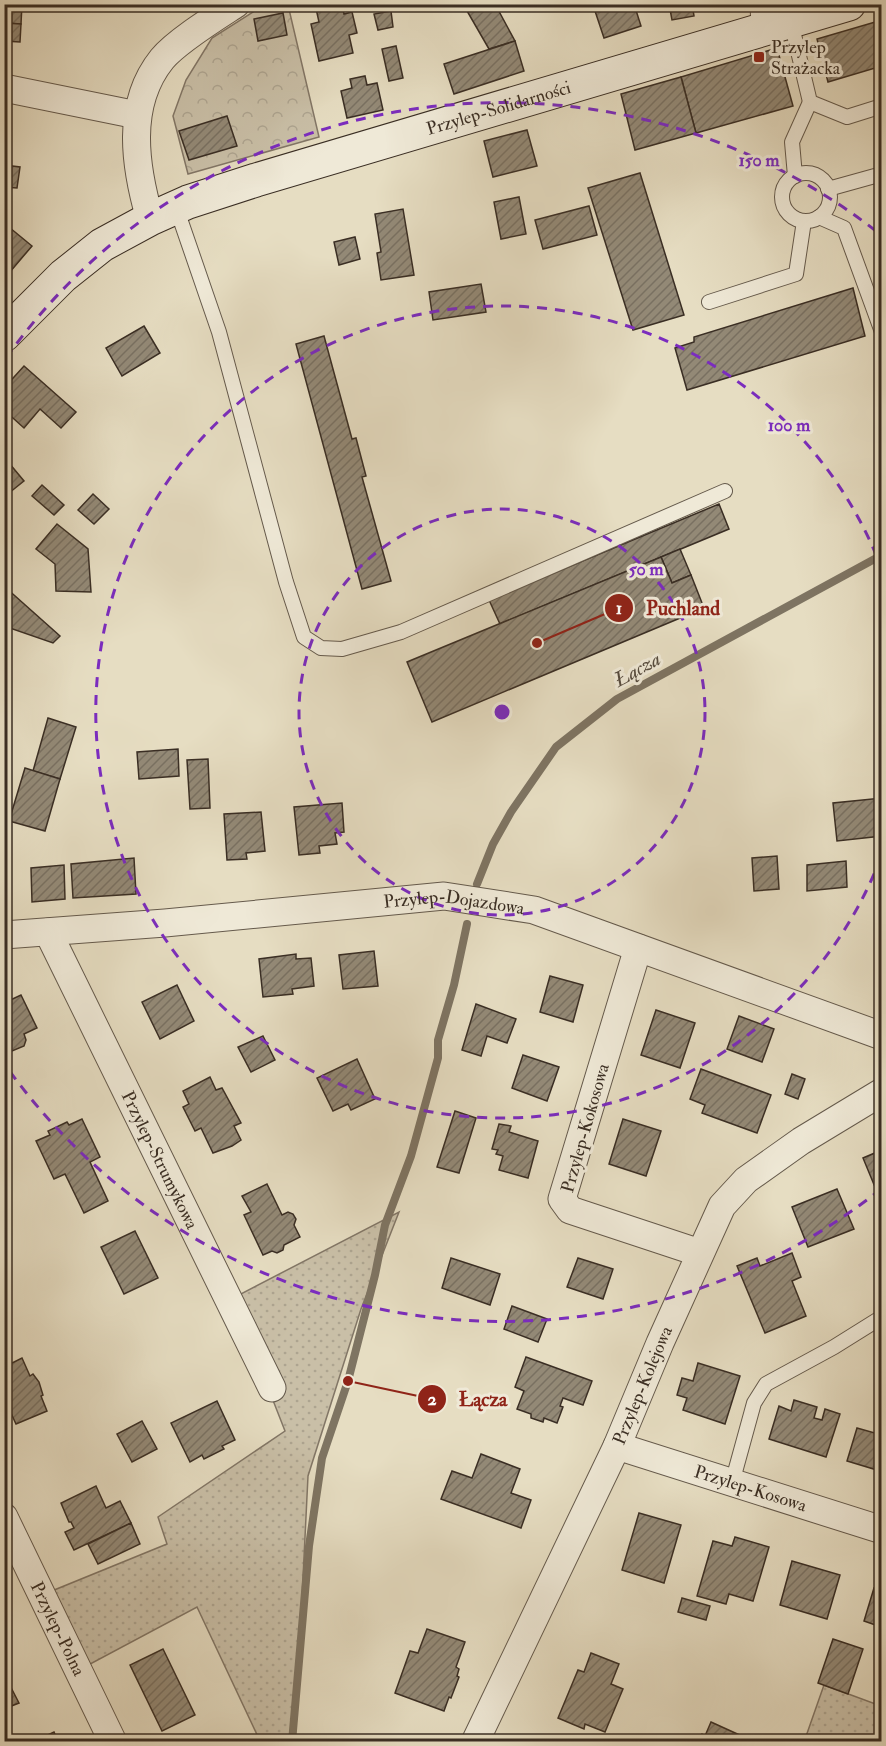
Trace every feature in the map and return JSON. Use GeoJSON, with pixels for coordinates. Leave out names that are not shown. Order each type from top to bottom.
{"type":"FeatureCollection","features":[{"type":"Feature","properties":{"kind":"main road","name":"Przylep-Solidarności"},"geometry":{"type":"LineString","coordinates":[[4,335],[63,276],[102,246],[163,213],[267,177],[773,18],[849,4]]}},
{"type":"Feature","properties":{"kind":"street"},"geometry":{"type":"LineString","coordinates":[[163,213],[139,173],[136,131],[137,115],[143,94],[162,59],[176,44],[236,4]]}},
{"type":"Feature","properties":{"kind":"street"},"geometry":{"type":"LineString","coordinates":[[4,88],[137,115]]}},
{"type":"Feature","properties":{"kind":"street","name":"Przylep-Dojazdowa"},"geometry":{"type":"LineString","coordinates":[[4,935],[165,923],[444,896],[534,910],[882,1036]]}},
{"type":"Feature","properties":{"kind":"street","name":"Przylep-Strumykowa"},"geometry":{"type":"LineString","coordinates":[[48,932],[272,1388]]}},
{"type":"Feature","properties":{"kind":"street","name":"Przylep-Kokosowa"},"geometry":{"type":"LineString","coordinates":[[638,948],[562,1199],[570,1210],[700,1253]]}},
{"type":"Feature","properties":{"kind":"street","name":"Przylep-Kolejowa"},"geometry":{"type":"LineString","coordinates":[[475,1742],[617,1446],[722,1206],[746,1179],[801,1141],[882,1092]]}},
{"type":"Feature","properties":{"kind":"street","name":"Przylep-Kosowa"},"geometry":{"type":"LineString","coordinates":[[617,1446],[882,1530]]}},
{"type":"Feature","properties":{"kind":"street","name":"Przylep-Polna"},"geometry":{"type":"LineString","coordinates":[[4,1517],[113,1742]]}},
{"type":"Feature","properties":{"kind":"lane"},"geometry":{"type":"LineString","coordinates":[[773,18],[810,102],[848,117],[882,106]]}},
{"type":"Feature","properties":{"kind":"lane"},"geometry":{"type":"LineString","coordinates":[[795,176],[792,142],[810,102]]}},
{"type":"Feature","properties":{"kind":"lane"},"geometry":{"type":"LineString","coordinates":[[811,174],[818,177],[828,189],[828,205],[819,217],[804,221],[790,215],[783,202],[784,187],[795,176],[811,174]]}},
{"type":"Feature","properties":{"kind":"lane"},"geometry":{"type":"LineString","coordinates":[[828,189],[882,174]]}},
{"type":"Feature","properties":{"kind":"lane"},"geometry":{"type":"LineString","coordinates":[[163,213],[219,332],[286,582],[304,637],[321,648],[342,649],[401,632],[724,491]]}},
{"type":"Feature","properties":{"kind":"lane"},"geometry":{"type":"LineString","coordinates":[[819,217],[844,228],[882,332]]}},
{"type":"Feature","properties":{"kind":"lane"},"geometry":{"type":"LineString","coordinates":[[710,302],[796,274],[804,221]]}},
{"type":"Feature","properties":{"kind":"lane"},"geometry":{"type":"LineString","coordinates":[[732,1483],[754,1403],[766,1383],[834,1347],[882,1317]]}},
{"type":"Feature","properties":{"kind":"green space"},"geometry":{"type":"Polygon","coordinates":[[[264,5],[288,5],[319,137],[188,174],[173,116],[186,80],[212,38],[264,5]]]}},
{"type":"Feature","properties":{"kind":"green space"},"geometry":{"type":"Polygon","coordinates":[[[399,1212],[361,1309],[308,1476],[295,1741],[260,1741],[197,1607],[79,1670],[42,1595],[167,1544],[158,1517],[285,1431],[233,1298],[399,1212]]]}},
{"type":"Feature","properties":{"kind":"green space"},"geometry":{"type":"Polygon","coordinates":[[[824,1685],[881,1706],[881,1741],[804,1742],[824,1685]]]}},
{"type":"Feature","properties":{"kind":"building"},"geometry":{"type":"Polygon","coordinates":[[[4,4],[22,4],[21,24],[4,23],[4,4]]]}},
{"type":"Feature","properties":{"kind":"building"},"geometry":{"type":"Polygon","coordinates":[[[315,4],[342,4],[344,14],[352,12],[357,33],[349,35],[353,53],[319,61],[311,24],[319,22],[315,4]]]}},
{"type":"Feature","properties":{"kind":"building"},"geometry":{"type":"Polygon","coordinates":[[[463,4],[495,4],[515,41],[489,49],[463,4]]]}},
{"type":"Feature","properties":{"kind":"building"},"geometry":{"type":"Polygon","coordinates":[[[634,4],[641,26],[604,38],[593,5],[634,4]]]}},
{"type":"Feature","properties":{"kind":"building"},"geometry":{"type":"Polygon","coordinates":[[[669,4],[692,4],[694,16],[672,20],[669,4]]]}},
{"type":"Feature","properties":{"kind":"building"},"geometry":{"type":"Polygon","coordinates":[[[391,11],[393,27],[378,30],[374,14],[391,11]]]}},
{"type":"Feature","properties":{"kind":"building"},"geometry":{"type":"Polygon","coordinates":[[[283,13],[287,35],[258,41],[254,19],[283,13]]]}},
{"type":"Feature","properties":{"kind":"building"},"geometry":{"type":"Polygon","coordinates":[[[882,20],[882,66],[828,82],[817,39],[882,20]]]}},
{"type":"Feature","properties":{"kind":"building"},"geometry":{"type":"Polygon","coordinates":[[[4,23],[21,24],[20,42],[4,41],[4,23]]]}},
{"type":"Feature","properties":{"kind":"building"},"geometry":{"type":"Polygon","coordinates":[[[515,41],[524,71],[454,94],[444,64],[515,41]]]}},
{"type":"Feature","properties":{"kind":"building"},"geometry":{"type":"Polygon","coordinates":[[[396,46],[403,78],[389,81],[382,49],[396,46]]]}},
{"type":"Feature","properties":{"kind":"building"},"geometry":{"type":"Polygon","coordinates":[[[777,48],[793,106],[696,133],[681,77],[777,48]]]}},
{"type":"Feature","properties":{"kind":"building"},"geometry":{"type":"Polygon","coordinates":[[[365,76],[367,85],[377,83],[383,110],[347,118],[341,91],[352,88],[350,79],[365,76]]]}},
{"type":"Feature","properties":{"kind":"building"},"geometry":{"type":"Polygon","coordinates":[[[681,77],[696,133],[635,150],[621,94],[681,77]]]}},
{"type":"Feature","properties":{"kind":"building"},"geometry":{"type":"Polygon","coordinates":[[[227,116],[237,146],[189,160],[179,131],[227,116]]]}},
{"type":"Feature","properties":{"kind":"building"},"geometry":{"type":"Polygon","coordinates":[[[527,130],[537,166],[493,177],[484,141],[527,130]]]}},
{"type":"Feature","properties":{"kind":"building"},"geometry":{"type":"Polygon","coordinates":[[[4,165],[20,167],[17,188],[4,187],[4,165]]]}},
{"type":"Feature","properties":{"kind":"building"},"geometry":{"type":"Polygon","coordinates":[[[640,173],[684,315],[633,330],[588,188],[640,173]]]}},
{"type":"Feature","properties":{"kind":"building"},"geometry":{"type":"Polygon","coordinates":[[[519,197],[526,234],[501,239],[494,202],[519,197]]]}},
{"type":"Feature","properties":{"kind":"building"},"geometry":{"type":"Polygon","coordinates":[[[589,206],[597,235],[543,249],[535,220],[589,206]]]}},
{"type":"Feature","properties":{"kind":"building"},"geometry":{"type":"Polygon","coordinates":[[[403,209],[414,275],[381,280],[377,253],[381,252],[375,214],[403,209]]]}},
{"type":"Feature","properties":{"kind":"building"},"geometry":{"type":"Polygon","coordinates":[[[4,223],[32,246],[4,279],[4,223]]]}},
{"type":"Feature","properties":{"kind":"building"},"geometry":{"type":"Polygon","coordinates":[[[355,237],[360,259],[339,265],[334,242],[355,237]]]}},
{"type":"Feature","properties":{"kind":"building"},"geometry":{"type":"Polygon","coordinates":[[[481,284],[486,312],[433,320],[429,292],[481,284]]]}},
{"type":"Feature","properties":{"kind":"building"},"geometry":{"type":"Polygon","coordinates":[[[853,288],[865,336],[687,390],[675,348],[694,342],[694,337],[853,288]]]}},
{"type":"Feature","properties":{"kind":"building"},"geometry":{"type":"Polygon","coordinates":[[[144,326],[160,353],[122,376],[106,348],[144,326]]]}},
{"type":"Feature","properties":{"kind":"building"},"geometry":{"type":"Polygon","coordinates":[[[324,336],[352,439],[356,438],[366,476],[362,477],[391,581],[362,589],[296,344],[324,336]]]}},
{"type":"Feature","properties":{"kind":"building"},"geometry":{"type":"Polygon","coordinates":[[[24,366],[76,412],[61,428],[40,409],[24,428],[4,410],[4,388],[24,366]]]}},
{"type":"Feature","properties":{"kind":"building"},"geometry":{"type":"Polygon","coordinates":[[[4,457],[24,481],[4,497],[4,457]]]}},
{"type":"Feature","properties":{"kind":"building"},"geometry":{"type":"Polygon","coordinates":[[[42,485],[64,505],[54,515],[32,496],[42,485]]]}},
{"type":"Feature","properties":{"kind":"building"},"geometry":{"type":"Polygon","coordinates":[[[93,494],[109,509],[94,524],[78,510],[93,494]]]}},
{"type":"Feature","properties":{"kind":"building"},"geometry":{"type":"Polygon","coordinates":[[[719,504],[729,529],[500,624],[489,600],[719,504]]]}},
{"type":"Feature","properties":{"kind":"building"},"geometry":{"type":"Polygon","coordinates":[[[57,524],[88,549],[91,592],[56,591],[55,564],[36,549],[57,524]]]}},
{"type":"Feature","properties":{"kind":"building"},"geometry":{"type":"Polygon","coordinates":[[[680,549],[691,575],[672,583],[661,557],[680,549]]]}},
{"type":"Feature","properties":{"kind":"building"},"geometry":{"type":"Polygon","coordinates":[[[661,557],[672,583],[691,575],[704,608],[432,722],[407,662],[661,557]]]}},
{"type":"Feature","properties":{"kind":"building"},"geometry":{"type":"Polygon","coordinates":[[[5,587],[60,636],[53,643],[4,626],[5,587]]]}},
{"type":"Feature","properties":{"kind":"building"},"geometry":{"type":"Polygon","coordinates":[[[48,718],[76,727],[60,779],[33,771],[48,718]]]}},
{"type":"Feature","properties":{"kind":"building"},"geometry":{"type":"Polygon","coordinates":[[[178,749],[179,776],[139,779],[137,752],[178,749]]]}},
{"type":"Feature","properties":{"kind":"building"},"geometry":{"type":"Polygon","coordinates":[[[208,759],[210,808],[190,809],[187,760],[208,759]]]}},
{"type":"Feature","properties":{"kind":"building"},"geometry":{"type":"Polygon","coordinates":[[[25,768],[60,779],[45,831],[9,821],[25,768]]]}},
{"type":"Feature","properties":{"kind":"building"},"geometry":{"type":"Polygon","coordinates":[[[882,798],[882,836],[837,841],[833,803],[882,798]]]}},
{"type":"Feature","properties":{"kind":"building"},"geometry":{"type":"Polygon","coordinates":[[[342,803],[344,832],[335,833],[337,844],[319,846],[320,853],[299,855],[294,807],[342,803]]]}},
{"type":"Feature","properties":{"kind":"building"},"geometry":{"type":"Polygon","coordinates":[[[261,812],[265,851],[246,853],[247,859],[227,860],[224,814],[261,812]]]}},
{"type":"Feature","properties":{"kind":"building"},"geometry":{"type":"Polygon","coordinates":[[[777,856],[779,889],[754,891],[752,858],[777,856]]]}},
{"type":"Feature","properties":{"kind":"building"},"geometry":{"type":"Polygon","coordinates":[[[134,858],[136,894],[73,898],[71,864],[134,858]]]}},
{"type":"Feature","properties":{"kind":"building"},"geometry":{"type":"Polygon","coordinates":[[[846,861],[847,887],[807,891],[807,865],[846,861]]]}},
{"type":"Feature","properties":{"kind":"building"},"geometry":{"type":"Polygon","coordinates":[[[64,865],[65,899],[32,902],[31,868],[64,865]]]}},
{"type":"Feature","properties":{"kind":"building"},"geometry":{"type":"Polygon","coordinates":[[[374,951],[378,986],[343,989],[339,955],[374,951]]]}},
{"type":"Feature","properties":{"kind":"building"},"geometry":{"type":"Polygon","coordinates":[[[296,954],[296,959],[311,958],[314,986],[292,989],[293,994],[263,997],[259,959],[296,954]]]}},
{"type":"Feature","properties":{"kind":"building"},"geometry":{"type":"Polygon","coordinates":[[[550,976],[583,985],[573,1022],[540,1012],[550,976]]]}},
{"type":"Feature","properties":{"kind":"building"},"geometry":{"type":"Polygon","coordinates":[[[177,985],[194,1021],[160,1039],[142,1002],[177,985]]]}},
{"type":"Feature","properties":{"kind":"building"},"geometry":{"type":"Polygon","coordinates":[[[21,995],[37,1028],[24,1034],[26,1040],[24,1046],[12,1051],[4,1046],[4,1003],[21,995]]]}},
{"type":"Feature","properties":{"kind":"building"},"geometry":{"type":"Polygon","coordinates":[[[476,1004],[516,1019],[507,1043],[487,1036],[481,1056],[462,1050],[476,1004]]]}},
{"type":"Feature","properties":{"kind":"building"},"geometry":{"type":"Polygon","coordinates":[[[656,1010],[695,1023],[680,1068],[641,1055],[656,1010]]]}},
{"type":"Feature","properties":{"kind":"building"},"geometry":{"type":"Polygon","coordinates":[[[739,1016],[774,1029],[762,1062],[727,1049],[739,1016]]]}},
{"type":"Feature","properties":{"kind":"building"},"geometry":{"type":"Polygon","coordinates":[[[263,1036],[275,1060],[251,1072],[238,1047],[263,1036]]]}},
{"type":"Feature","properties":{"kind":"building"},"geometry":{"type":"Polygon","coordinates":[[[523,1055],[559,1067],[547,1101],[512,1088],[523,1055]]]}},
{"type":"Feature","properties":{"kind":"building"},"geometry":{"type":"Polygon","coordinates":[[[357,1059],[375,1099],[351,1110],[348,1104],[333,1111],[317,1078],[357,1059]]]}},
{"type":"Feature","properties":{"kind":"building"},"geometry":{"type":"Polygon","coordinates":[[[701,1069],[771,1095],[757,1133],[702,1113],[705,1105],[690,1099],[701,1069]]]}},
{"type":"Feature","properties":{"kind":"building"},"geometry":{"type":"Polygon","coordinates":[[[792,1074],[805,1079],[798,1099],[785,1094],[792,1074]]]}},
{"type":"Feature","properties":{"kind":"building"},"geometry":{"type":"Polygon","coordinates":[[[210,1077],[216,1090],[222,1088],[241,1123],[234,1126],[241,1140],[213,1153],[201,1128],[195,1131],[183,1107],[189,1104],[183,1091],[210,1077]]]}},
{"type":"Feature","properties":{"kind":"building"},"geometry":{"type":"Polygon","coordinates":[[[455,1111],[476,1118],[459,1173],[437,1167],[455,1111]]]}},
{"type":"Feature","properties":{"kind":"building"},"geometry":{"type":"Polygon","coordinates":[[[82,1119],[100,1157],[90,1162],[108,1201],[84,1213],[65,1174],[54,1179],[36,1141],[50,1135],[48,1131],[67,1122],[69,1125],[82,1119]]]}},
{"type":"Feature","properties":{"kind":"building"},"geometry":{"type":"Polygon","coordinates":[[[623,1119],[661,1131],[646,1176],[609,1164],[623,1119]]]}},
{"type":"Feature","properties":{"kind":"building"},"geometry":{"type":"Polygon","coordinates":[[[499,1124],[511,1126],[509,1132],[538,1141],[528,1178],[499,1170],[503,1156],[496,1154],[498,1150],[492,1149],[499,1124]]]}},
{"type":"Feature","properties":{"kind":"building"},"geometry":{"type":"Polygon","coordinates":[[[882,1150],[882,1204],[863,1158],[882,1150]]]}},
{"type":"Feature","properties":{"kind":"building"},"geometry":{"type":"Polygon","coordinates":[[[267,1184],[282,1215],[288,1212],[293,1214],[296,1219],[294,1225],[300,1237],[284,1245],[283,1250],[277,1253],[272,1251],[263,1255],[244,1215],[251,1212],[242,1196],[267,1184]]]}},
{"type":"Feature","properties":{"kind":"building"},"geometry":{"type":"Polygon","coordinates":[[[837,1189],[854,1229],[808,1247],[792,1207],[837,1189]]]}},
{"type":"Feature","properties":{"kind":"building"},"geometry":{"type":"Polygon","coordinates":[[[135,1231],[158,1278],[124,1294],[101,1247],[135,1231]]]}},
{"type":"Feature","properties":{"kind":"building"},"geometry":{"type":"Polygon","coordinates":[[[792,1253],[801,1277],[792,1281],[806,1316],[765,1333],[737,1266],[757,1258],[760,1266],[792,1253]]]}},
{"type":"Feature","properties":{"kind":"building"},"geometry":{"type":"Polygon","coordinates":[[[451,1258],[500,1274],[490,1305],[442,1288],[451,1258]]]}},
{"type":"Feature","properties":{"kind":"building"},"geometry":{"type":"Polygon","coordinates":[[[578,1258],[613,1269],[603,1299],[567,1287],[578,1258]]]}},
{"type":"Feature","properties":{"kind":"building"},"geometry":{"type":"Polygon","coordinates":[[[512,1306],[547,1319],[538,1342],[504,1329],[512,1306]]]}},
{"type":"Feature","properties":{"kind":"building"},"geometry":{"type":"Polygon","coordinates":[[[526,1357],[592,1381],[583,1405],[563,1398],[560,1406],[563,1407],[557,1423],[544,1418],[543,1422],[531,1418],[531,1414],[517,1409],[524,1391],[515,1387],[526,1357]]]}},
{"type":"Feature","properties":{"kind":"building"},"geometry":{"type":"Polygon","coordinates":[[[22,1358],[30,1376],[33,1374],[39,1382],[47,1411],[16,1424],[10,1411],[6,1413],[4,1411],[4,1367],[22,1358]]]}},
{"type":"Feature","properties":{"kind":"building"},"geometry":{"type":"Polygon","coordinates":[[[698,1363],[740,1376],[725,1424],[683,1410],[687,1398],[677,1395],[682,1378],[693,1381],[698,1363]]]}},
{"type":"Feature","properties":{"kind":"building"},"geometry":{"type":"Polygon","coordinates":[[[794,1400],[817,1407],[814,1418],[822,1420],[825,1409],[840,1414],[826,1457],[769,1439],[779,1406],[791,1411],[794,1400]]]}},
{"type":"Feature","properties":{"kind":"building"},"geometry":{"type":"Polygon","coordinates":[[[217,1401],[235,1440],[222,1446],[224,1449],[204,1459],[202,1455],[190,1462],[171,1423],[217,1401]]]}},
{"type":"Feature","properties":{"kind":"building"},"geometry":{"type":"Polygon","coordinates":[[[142,1421],[157,1449],[132,1462],[117,1434],[142,1421]]]}},
{"type":"Feature","properties":{"kind":"building"},"geometry":{"type":"Polygon","coordinates":[[[857,1428],[882,1435],[882,1470],[847,1461],[857,1428]]]}},
{"type":"Feature","properties":{"kind":"building"},"geometry":{"type":"Polygon","coordinates":[[[481,1454],[520,1469],[511,1493],[531,1500],[521,1528],[441,1499],[452,1471],[472,1478],[481,1454]]]}},
{"type":"Feature","properties":{"kind":"building"},"geometry":{"type":"Polygon","coordinates":[[[96,1486],[106,1508],[120,1501],[131,1523],[74,1550],[65,1532],[74,1528],[61,1503],[96,1486]]]}},
{"type":"Feature","properties":{"kind":"building"},"geometry":{"type":"Polygon","coordinates":[[[639,1513],[681,1525],[664,1583],[622,1570],[639,1513]]]}},
{"type":"Feature","properties":{"kind":"building"},"geometry":{"type":"Polygon","coordinates":[[[131,1523],[140,1544],[98,1564],[88,1544],[131,1523]]]}},
{"type":"Feature","properties":{"kind":"building"},"geometry":{"type":"Polygon","coordinates":[[[735,1537],[769,1547],[753,1601],[729,1594],[726,1604],[697,1596],[713,1541],[732,1546],[735,1537]]]}},
{"type":"Feature","properties":{"kind":"building"},"geometry":{"type":"Polygon","coordinates":[[[792,1561],[840,1575],[827,1619],[780,1605],[792,1561]]]}},
{"type":"Feature","properties":{"kind":"building"},"geometry":{"type":"Polygon","coordinates":[[[874,1588],[882,1590],[881,1627],[864,1621],[874,1588]]]}},
{"type":"Feature","properties":{"kind":"building"},"geometry":{"type":"Polygon","coordinates":[[[682,1598],[710,1606],[706,1620],[678,1612],[682,1598]]]}},
{"type":"Feature","properties":{"kind":"building"},"geometry":{"type":"Polygon","coordinates":[[[427,1629],[465,1642],[456,1667],[459,1669],[457,1676],[459,1677],[444,1711],[395,1693],[410,1651],[418,1653],[427,1629]]]}},
{"type":"Feature","properties":{"kind":"building"},"geometry":{"type":"Polygon","coordinates":[[[833,1639],[863,1649],[848,1694],[818,1683],[833,1639]]]}},
{"type":"Feature","properties":{"kind":"building"},"geometry":{"type":"Polygon","coordinates":[[[163,1649],[195,1715],[162,1731],[130,1665],[163,1649]]]}},
{"type":"Feature","properties":{"kind":"building"},"geometry":{"type":"Polygon","coordinates":[[[591,1653],[619,1664],[611,1684],[623,1689],[605,1732],[585,1724],[584,1729],[558,1718],[578,1670],[584,1672],[591,1653]]]}},
{"type":"Feature","properties":{"kind":"building"},"geometry":{"type":"Polygon","coordinates":[[[4,1674],[19,1703],[4,1709],[4,1674]]]}},
{"type":"Feature","properties":{"kind":"building"},"geometry":{"type":"Polygon","coordinates":[[[711,1722],[755,1742],[698,1742],[702,1734],[705,1736],[711,1722]]]}},
{"type":"Feature","properties":{"kind":"building"},"geometry":{"type":"Polygon","coordinates":[[[54,1732],[58,1742],[33,1742],[54,1732]]]}},
{"type":"Feature","properties":{"kind":"waterway","name":"Łącza"},"geometry":{"type":"LineString","coordinates":[[477,884],[493,844],[511,812],[556,747],[617,699],[882,555]]}},
{"type":"Feature","properties":{"kind":"waterway","name":"Łącza"},"geometry":{"type":"LineString","coordinates":[[292,1742],[309,1546],[322,1458],[348,1381],[375,1275],[385,1225],[411,1156],[438,1058],[438,1040],[454,985],[467,924]]}},
{"type":"Feature","properties":{"kind":"place","name":"Przylep Strażacka"},"geometry":{"type":"Point","coordinates":[759,57]}},
{"type":"Feature","properties":{"kind":"place","name":"Puchland"},"geometry":{"type":"Point","coordinates":[537,643]}},
{"type":"Feature","properties":{"kind":"place","name":"Łącza"},"geometry":{"type":"Point","coordinates":[348,1381]}}]}
